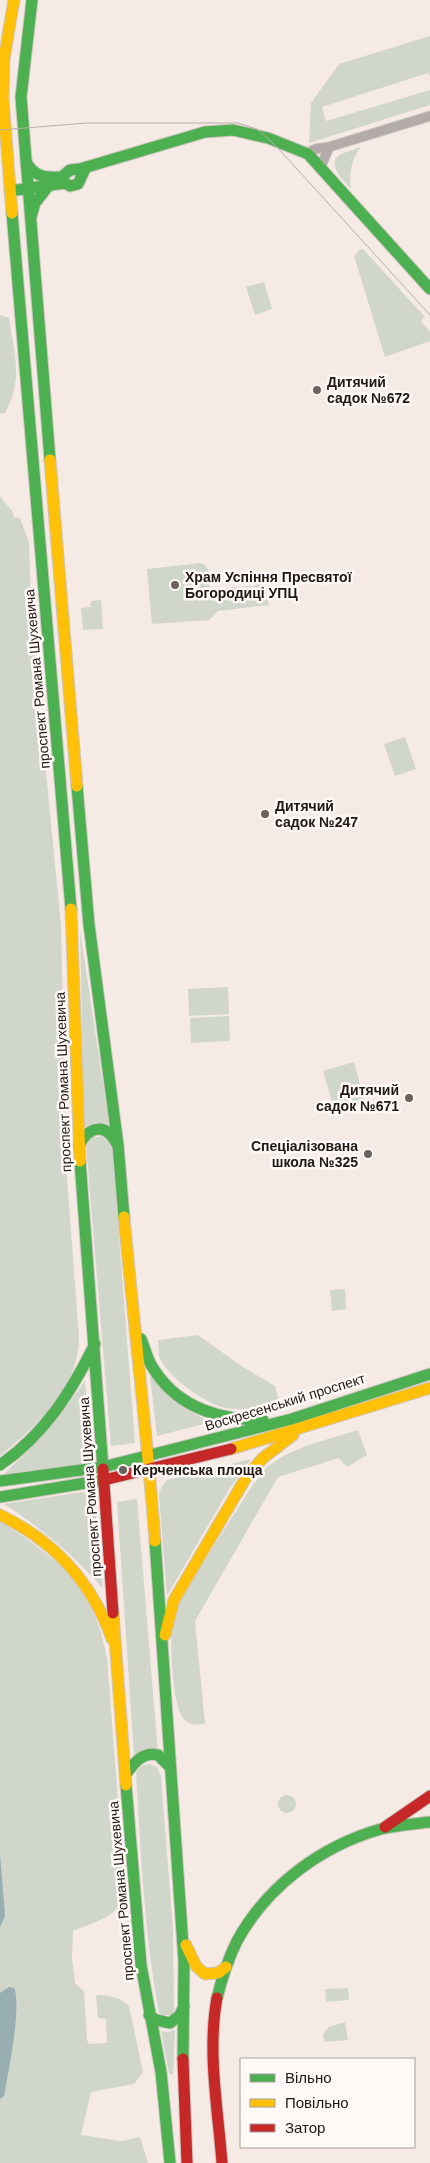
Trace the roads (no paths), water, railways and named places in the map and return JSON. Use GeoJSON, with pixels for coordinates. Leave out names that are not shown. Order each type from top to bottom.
{"type":"FeatureCollection","features":[{"type":"Feature","properties":{"kind":"main road","name":"проспект Романа Шухевича"},"geometry":{"type":"LineString","coordinates":[[14,0],[3,77],[10,191],[72,925],[80,1145],[141,1965],[161,2072],[170,2163]]}},
{"type":"Feature","properties":{"kind":"main road"},"geometry":{"type":"LineString","coordinates":[[32,0],[22,87],[30,220],[89,925],[118,1145],[134,1325],[150,1471],[182,1935],[184,2107],[187,2163]]}},
{"type":"Feature","properties":{"kind":"main road"},"geometry":{"type":"LineString","coordinates":[[30,18],[40,0]]}},
{"type":"Feature","properties":{"kind":"main road"},"geometry":{"type":"LineString","coordinates":[[10,191],[48,186],[71,177],[86,167],[108,158],[205,132],[222,130],[244,132],[313,151],[322,170],[430,289]]}},
{"type":"Feature","properties":{"kind":"main road"},"geometry":{"type":"LineString","coordinates":[[26,162],[34,174],[39,177],[71,177]]}},
{"type":"Feature","properties":{"kind":"main road"},"geometry":{"type":"LineString","coordinates":[[30,220],[36,203],[48,186]]}},
{"type":"Feature","properties":{"kind":"main road"},"geometry":{"type":"LineString","coordinates":[[80,1145],[86,1134],[97,1129],[114,1135],[118,1145]]}},
{"type":"Feature","properties":{"kind":"main road"},"geometry":{"type":"LineString","coordinates":[[134,1325],[152,1366],[164,1381],[193,1406],[219,1418],[240,1421],[292,1419]]}},
{"type":"Feature","properties":{"kind":"main road"},"geometry":{"type":"LineString","coordinates":[[0,1465],[33,1439],[51,1417],[78,1378],[95,1344]]}},
{"type":"Feature","properties":{"kind":"main road","name":"Воскресенський проспект"},"geometry":{"type":"LineString","coordinates":[[148,1457],[292,1419],[430,1374]]}},
{"type":"Feature","properties":{"kind":"main road"},"geometry":{"type":"LineString","coordinates":[[0,1497],[150,1471],[238,1448],[430,1388]]}},
{"type":"Feature","properties":{"kind":"main road"},"geometry":{"type":"LineString","coordinates":[[161,1651],[174,1600],[247,1476],[263,1458],[305,1427]]}},
{"type":"Feature","properties":{"kind":"main road"},"geometry":{"type":"LineString","coordinates":[[0,1481],[103,1467],[148,1457]]}},
{"type":"Feature","properties":{"kind":"main road"},"geometry":{"type":"LineString","coordinates":[[0,1515],[10,1519],[41,1540],[56,1552],[74,1572],[92,1595],[99,1608],[109,1629],[118,1657]]}},
{"type":"Feature","properties":{"kind":"main road"},"geometry":{"type":"LineString","coordinates":[[126,1774],[138,1757],[150,1753],[161,1756],[170,1766]]}},
{"type":"Feature","properties":{"kind":"main road"},"geometry":{"type":"LineString","coordinates":[[383,1829],[430,1796]]}},
{"type":"Feature","properties":{"kind":"main road"},"geometry":{"type":"LineString","coordinates":[[222,2163],[214,2047],[217,2000],[233,1949],[249,1919],[266,1898],[286,1880],[311,1861],[334,1848],[383,1829],[430,1822]]}},
{"type":"Feature","properties":{"kind":"main road"},"geometry":{"type":"LineString","coordinates":[[182,1935],[192,1960],[199,1971],[212,1976],[226,1967]]}},
{"type":"Feature","properties":{"kind":"main road"},"geometry":{"type":"LineString","coordinates":[[149,2015],[156,2020],[170,2023],[180,2015],[184,2006]]}},
{"type":"Feature","properties":{"kind":"street"},"geometry":{"type":"LineString","coordinates":[[313,151],[430,116]]}},
{"type":"Feature","properties":{"kind":"street"},"geometry":{"type":"LineString","coordinates":[[322,170],[329,147]]}},
{"type":"Feature","properties":{"kind":"street"},"geometry":{"type":"LineString","coordinates":[[313,151],[322,150],[325,158]]}},
{"type":"Feature","properties":{"kind":"water"},"geometry":{"type":"Polygon","coordinates":[[[0,1854],[5,1916],[0,1927],[0,1854]]]}},
{"type":"Feature","properties":{"kind":"water"},"geometry":{"type":"Polygon","coordinates":[[[9,1987],[14,1988],[16,1996],[15,2024],[4,2096],[0,2099],[0,1993],[9,1987]]]}},
{"type":"Feature","properties":{"kind":"tram line"},"geometry":{"type":"LineString","coordinates":[[0,130],[87,123],[238,123],[257,129],[276,146],[430,315]]}},
{"type":"Feature","properties":{"kind":"place","name":"Дитячий садок №672"},"geometry":{"type":"Point","coordinates":[317,390]}},
{"type":"Feature","properties":{"kind":"place","name":"Храм Успіння Пресвятої Богородиці УПЦ"},"geometry":{"type":"Point","coordinates":[175,585]}},
{"type":"Feature","properties":{"kind":"place","name":"Дитячий садок №247"},"geometry":{"type":"Point","coordinates":[265,814]}},
{"type":"Feature","properties":{"kind":"place","name":"Дитячий садок №671"},"geometry":{"type":"Point","coordinates":[409,1098]}},
{"type":"Feature","properties":{"kind":"place","name":"Спеціалізована школа №325"},"geometry":{"type":"Point","coordinates":[368,1154]}},
{"type":"Feature","properties":{"kind":"place","name":"Керченська площа"},"geometry":{"type":"Point","coordinates":[123,1470]}}]}
